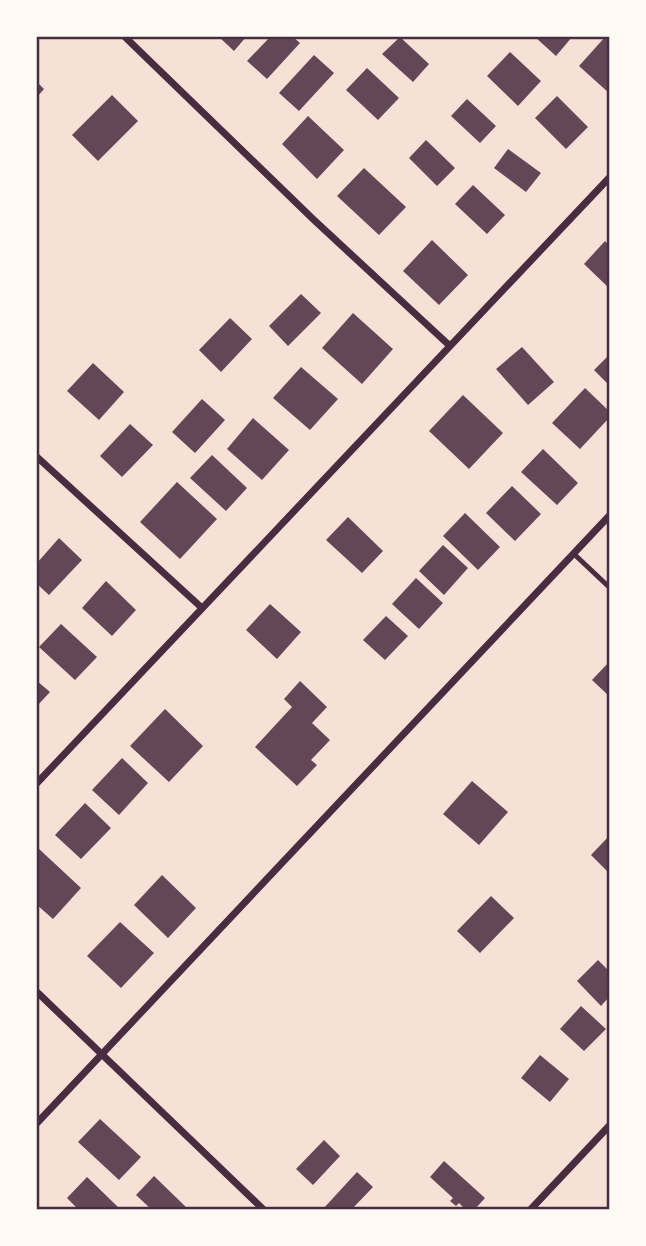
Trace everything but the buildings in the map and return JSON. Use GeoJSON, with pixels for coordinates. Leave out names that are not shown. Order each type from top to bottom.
{"type":"FeatureCollection","features":[{"type":"Feature","properties":{"kind":"street"},"geometry":{"type":"LineString","coordinates":[[125,37],[450,346]]}},
{"type":"Feature","properties":{"kind":"street"},"geometry":{"type":"LineString","coordinates":[[37,783],[609,178]]}},
{"type":"Feature","properties":{"kind":"street"},"geometry":{"type":"LineString","coordinates":[[37,457],[202,608]]}},
{"type":"Feature","properties":{"kind":"street"},"geometry":{"type":"LineString","coordinates":[[37,1123],[609,516]]}},
{"type":"Feature","properties":{"kind":"street"},"geometry":{"type":"LineString","coordinates":[[37,992],[263,1209]]}},
{"type":"Feature","properties":{"kind":"street"},"geometry":{"type":"LineString","coordinates":[[531,1209],[609,1126]]}},
{"type":"Feature","properties":{"kind":"lane"},"geometry":{"type":"LineString","coordinates":[[574,554],[609,587]]}}]}
